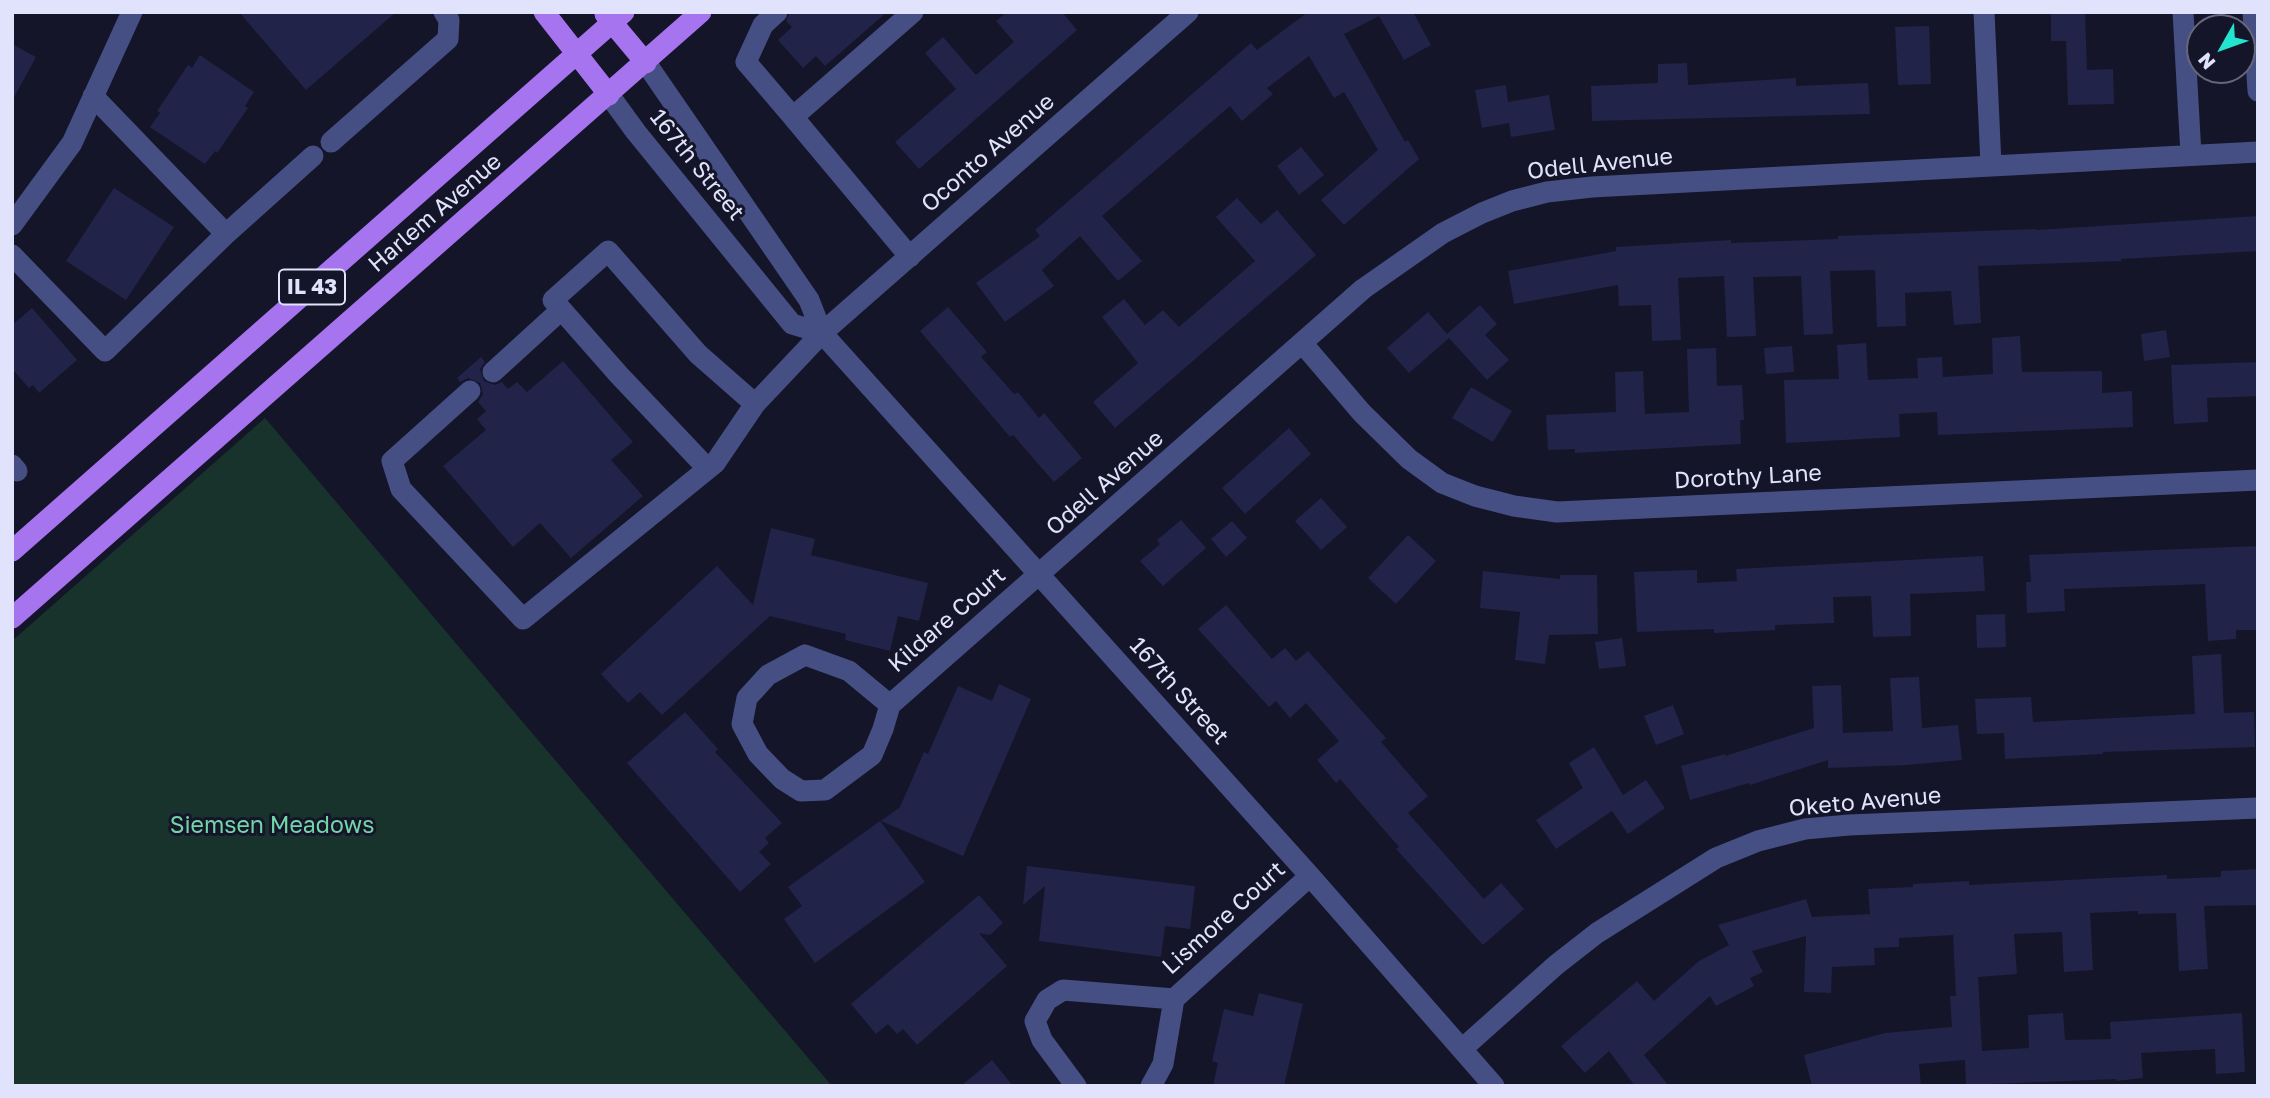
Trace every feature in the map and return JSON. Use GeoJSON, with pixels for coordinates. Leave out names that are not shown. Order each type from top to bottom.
{"type":"FeatureCollection","features":[{"type":"Feature","properties":{"kind":"main road","name":"167th Street"},"geometry":{"type":"LineString","coordinates":[[544,12],[610,95]]}},
{"type":"Feature","properties":{"kind":"main road","name":"Harlem Avenue"},"geometry":{"type":"LineString","coordinates":[[12,618],[610,95],[701,12]]}},
{"type":"Feature","properties":{"kind":"main road","name":"167th Street"},"geometry":{"type":"LineString","coordinates":[[613,16],[646,63]]}},
{"type":"Feature","properties":{"kind":"main road","name":"Harlem Avenue"},"geometry":{"type":"LineString","coordinates":[[12,551],[577,54],[613,16]]}},
{"type":"Feature","properties":{"kind":"street"},"geometry":{"type":"LineString","coordinates":[[12,225],[72,143],[132,12]]}},
{"type":"Feature","properties":{"kind":"street"},"geometry":{"type":"LineString","coordinates":[[331,142],[448,39],[449,20],[444,12]]}},
{"type":"Feature","properties":{"kind":"street"},"geometry":{"type":"LineString","coordinates":[[777,12],[763,24],[746,62],[799,112],[910,257]]}},
{"type":"Feature","properties":{"kind":"street"},"geometry":{"type":"LineString","coordinates":[[799,112],[913,12]]}},
{"type":"Feature","properties":{"kind":"street","name":"Oconto Avenue"},"geometry":{"type":"LineString","coordinates":[[470,391],[392,461],[401,489],[523,619],[715,463],[755,404],[822,333],[1188,12]]}},
{"type":"Feature","properties":{"kind":"street"},"geometry":{"type":"LineString","coordinates":[[1984,12],[1991,165]]}},
{"type":"Feature","properties":{"kind":"street"},"geometry":{"type":"LineString","coordinates":[[2183,12],[2191,155]]}},
{"type":"Feature","properties":{"kind":"street"},"geometry":{"type":"LineString","coordinates":[[2253,12],[2258,91]]}},
{"type":"Feature","properties":{"kind":"street","name":"167th Street"},"geometry":{"type":"LineString","coordinates":[[646,63],[809,300],[822,333],[1310,876],[1494,1086]]}},
{"type":"Feature","properties":{"kind":"street","name":"167th Street"},"geometry":{"type":"LineString","coordinates":[[610,95],[636,132],[792,324],[822,333]]}},
{"type":"Feature","properties":{"kind":"street"},"geometry":{"type":"LineString","coordinates":[[93,96],[226,234]]}},
{"type":"Feature","properties":{"kind":"street","name":"Odell Avenue"},"geometry":{"type":"LineString","coordinates":[[1039,575],[1363,289],[1443,233],[1512,201],[1547,192],[1592,187],[2258,152]]}},
{"type":"Feature","properties":{"kind":"street"},"geometry":{"type":"LineString","coordinates":[[12,255],[105,351],[226,234],[313,156]]}},
{"type":"Feature","properties":{"kind":"street"},"geometry":{"type":"LineString","coordinates":[[708,469],[619,376],[553,300],[608,251],[698,354],[755,404]]}},
{"type":"Feature","properties":{"kind":"street"},"geometry":{"type":"LineString","coordinates":[[494,372],[561,310]]}},
{"type":"Feature","properties":{"kind":"street","name":"Dorothy Lane"},"geometry":{"type":"LineString","coordinates":[[1303,344],[1362,413],[1409,459],[1441,483],[1475,496],[1514,506],[1557,512],[2258,480]]}},
{"type":"Feature","properties":{"kind":"street","name":"Kildare Court"},"geometry":{"type":"LineString","coordinates":[[890,705],[1039,575]]}},
{"type":"Feature","properties":{"kind":"street"},"geometry":{"type":"LineString","coordinates":[[805,655],[849,671],[890,705],[872,755],[825,790],[801,791],[782,779],[758,754],[742,724],[747,698],[754,690],[768,675],[805,655]]}},
{"type":"Feature","properties":{"kind":"street","name":"Oketo Avenue"},"geometry":{"type":"LineString","coordinates":[[1462,1049],[1556,965],[1597,933],[1716,858],[1758,841],[1805,829],[1849,825],[2258,808]]}},
{"type":"Feature","properties":{"kind":"street","name":"Lismore Court"},"geometry":{"type":"LineString","coordinates":[[1151,1086],[1163,1064],[1174,999],[1310,876]]}},
{"type":"Feature","properties":{"kind":"street","name":"Lismore Court"},"geometry":{"type":"LineString","coordinates":[[1076,1086],[1042,1040],[1035,1021],[1047,1000],[1063,990],[1174,999]]}},
{"type":"Feature","properties":{"kind":"green space","name":"Siemsen Meadows"},"geometry":{"type":"Polygon","coordinates":[[[265,418],[832,1086],[12,1086],[12,641],[265,418]]]}},
{"type":"Feature","properties":{"kind":"building"},"geometry":{"type":"Polygon","coordinates":[[[239,12],[396,12],[306,90],[239,12]]]}},
{"type":"Feature","properties":{"kind":"building"},"geometry":{"type":"Polygon","coordinates":[[[790,12],[887,12],[825,66],[816,56],[803,68],[778,40],[792,27],[786,21],[790,12]]]}},
{"type":"Feature","properties":{"kind":"building"},"geometry":{"type":"Polygon","coordinates":[[[1007,12],[1062,12],[1077,30],[919,169],[895,142],[956,89],[925,53],[943,37],[976,75],[1014,42],[996,21],[1007,12]]]}},
{"type":"Feature","properties":{"kind":"building"},"geometry":{"type":"Polygon","coordinates":[[[1308,12],[1413,12],[1431,45],[1404,60],[1379,16],[1344,34],[1405,142],[1408,140],[1419,159],[1344,225],[1321,200],[1378,150],[1344,92],[1334,98],[1309,56],[1267,88],[1273,94],[1242,121],[1230,106],[1102,216],[1142,261],[1118,281],[1080,236],[1042,270],[1054,286],[1005,322],[976,283],[1040,236],[1035,230],[1251,43],[1257,50],[1308,12]]]}},
{"type":"Feature","properties":{"kind":"building"},"geometry":{"type":"Polygon","coordinates":[[[2051,12],[2085,12],[2087,70],[2113,69],[2114,104],[2068,105],[2066,41],[2051,41],[2051,12]]]}},
{"type":"Feature","properties":{"kind":"building"},"geometry":{"type":"Polygon","coordinates":[[[1929,26],[1931,84],[1898,85],[1895,27],[1929,26]]]}},
{"type":"Feature","properties":{"kind":"building"},"geometry":{"type":"Polygon","coordinates":[[[12,44],[36,57],[12,101],[12,44]]]}},
{"type":"Feature","properties":{"kind":"building"},"geometry":{"type":"Polygon","coordinates":[[[200,55],[254,92],[245,106],[248,108],[217,153],[215,151],[205,164],[150,127],[160,113],[157,111],[188,65],[192,68],[200,55]]]}},
{"type":"Feature","properties":{"kind":"building"},"geometry":{"type":"Polygon","coordinates":[[[1687,63],[1688,85],[1796,78],[1796,86],[1868,83],[1870,114],[1592,121],[1591,86],[1658,83],[1658,64],[1687,63]]]}},
{"type":"Feature","properties":{"kind":"building"},"geometry":{"type":"Polygon","coordinates":[[[1506,85],[1508,102],[1549,95],[1555,130],[1511,137],[1509,123],[1482,128],[1475,90],[1506,85]]]}},
{"type":"Feature","properties":{"kind":"building"},"geometry":{"type":"Polygon","coordinates":[[[1301,147],[1324,175],[1299,195],[1277,166],[1301,147]]]}},
{"type":"Feature","properties":{"kind":"building"},"geometry":{"type":"Polygon","coordinates":[[[114,188],[174,227],[126,300],[66,261],[114,188]]]}},
{"type":"Feature","properties":{"kind":"building"},"geometry":{"type":"Polygon","coordinates":[[[1237,198],[1261,224],[1277,210],[1316,255],[1115,428],[1093,402],[1138,363],[1102,317],[1124,299],[1145,325],[1163,310],[1179,327],[1255,261],[1216,217],[1237,198]]]}},
{"type":"Feature","properties":{"kind":"building"},"geometry":{"type":"Polygon","coordinates":[[[2258,216],[2258,251],[2121,261],[1978,266],[1981,323],[1954,325],[1951,291],[1905,293],[1906,326],[1877,327],[1875,270],[1830,271],[1833,334],[1804,335],[1801,276],[1753,277],[1756,336],[1727,337],[1724,276],[1678,278],[1681,340],[1652,341],[1651,305],[1619,306],[1618,285],[1514,304],[1508,271],[1616,251],[1616,247],[1731,240],[1731,243],[1838,239],[1838,236],[2036,230],[2258,216]]]}},
{"type":"Feature","properties":{"kind":"building"},"geometry":{"type":"Polygon","coordinates":[[[1480,305],[1497,324],[1485,335],[1509,360],[1487,380],[1449,338],[1409,373],[1387,348],[1428,312],[1447,334],[1480,305]]]}},
{"type":"Feature","properties":{"kind":"building"},"geometry":{"type":"Polygon","coordinates":[[[948,307],[987,352],[981,357],[1014,394],[1018,392],[1039,418],[1044,413],[1082,458],[1054,482],[1013,435],[1010,437],[920,331],[948,307]]]}},
{"type":"Feature","properties":{"kind":"building"},"geometry":{"type":"Polygon","coordinates":[[[32,308],[77,360],[39,393],[33,385],[29,388],[12,369],[12,325],[32,308]]]}},
{"type":"Feature","properties":{"kind":"building"},"geometry":{"type":"Polygon","coordinates":[[[2166,330],[2170,357],[2144,361],[2141,334],[2166,330]]]}},
{"type":"Feature","properties":{"kind":"building"},"geometry":{"type":"Polygon","coordinates":[[[2020,336],[2022,372],[2102,371],[2102,393],[2132,391],[2133,427],[1938,435],[1937,412],[1899,414],[1900,437],[1786,443],[1784,380],[1839,379],[1837,345],[1866,343],[1868,380],[1918,378],[1917,358],[1942,357],[1943,377],[1993,374],[1992,338],[2020,336]]]}},
{"type":"Feature","properties":{"kind":"building"},"geometry":{"type":"Polygon","coordinates":[[[1792,346],[1794,372],[1766,374],[1764,348],[1792,346]]]}},
{"type":"Feature","properties":{"kind":"building"},"geometry":{"type":"Polygon","coordinates":[[[1716,348],[1717,386],[1742,385],[1744,420],[1740,420],[1741,444],[1575,453],[1575,449],[1548,450],[1546,415],[1616,412],[1615,372],[1643,371],[1645,414],[1689,412],[1687,349],[1716,348]]]}},
{"type":"Feature","properties":{"kind":"building"},"geometry":{"type":"Polygon","coordinates":[[[481,357],[485,362],[480,369],[484,381],[495,385],[502,382],[508,389],[517,382],[527,392],[563,361],[633,442],[611,460],[643,496],[571,558],[540,523],[513,547],[443,466],[486,430],[477,419],[486,411],[478,402],[483,394],[480,383],[468,378],[460,382],[457,378],[481,357]]]}},
{"type":"Feature","properties":{"kind":"building"},"geometry":{"type":"Polygon","coordinates":[[[2258,362],[2258,396],[2207,398],[2208,422],[2174,424],[2171,365],[2258,362]]]}},
{"type":"Feature","properties":{"kind":"building"},"geometry":{"type":"Polygon","coordinates":[[[1471,387],[1512,411],[1493,442],[1452,418],[1471,387]]]}},
{"type":"Feature","properties":{"kind":"building"},"geometry":{"type":"Polygon","coordinates":[[[1289,428],[1311,454],[1245,514],[1222,488],[1289,428]]]}},
{"type":"Feature","properties":{"kind":"building"},"geometry":{"type":"Polygon","coordinates":[[[1321,498],[1347,527],[1321,550],[1295,521],[1321,498]]]}},
{"type":"Feature","properties":{"kind":"building"},"geometry":{"type":"Polygon","coordinates":[[[1181,520],[1206,548],[1163,586],[1140,561],[1160,544],[1157,540],[1181,520]]]}},
{"type":"Feature","properties":{"kind":"building"},"geometry":{"type":"Polygon","coordinates":[[[1232,521],[1247,538],[1226,557],[1211,539],[1232,521]]]}},
{"type":"Feature","properties":{"kind":"building"},"geometry":{"type":"Polygon","coordinates":[[[771,528],[815,539],[811,555],[928,583],[919,621],[898,616],[890,651],[845,640],[846,634],[770,616],[662,715],[640,692],[628,703],[601,674],[717,566],[753,605],[771,528]]]}},
{"type":"Feature","properties":{"kind":"building"},"geometry":{"type":"Polygon","coordinates":[[[1408,535],[1436,561],[1396,604],[1368,578],[1408,535]]]}},
{"type":"Feature","properties":{"kind":"building"},"geometry":{"type":"Polygon","coordinates":[[[2258,546],[2258,630],[2236,630],[2236,639],[2208,641],[2205,584],[2064,589],[2065,611],[2027,613],[2026,582],[2031,582],[2029,555],[2258,546]]]}},
{"type":"Feature","properties":{"kind":"building"},"geometry":{"type":"Polygon","coordinates":[[[1983,556],[1985,591],[1910,594],[1911,636],[1873,637],[1871,596],[1833,597],[1834,623],[1775,625],[1775,630],[1714,633],[1714,629],[1637,632],[1634,572],[1697,570],[1697,583],[1737,581],[1736,569],[1983,556]]]}},
{"type":"Feature","properties":{"kind":"building"},"geometry":{"type":"Polygon","coordinates":[[[1483,571],[1560,579],[1560,575],[1597,575],[1598,634],[1549,635],[1545,664],[1515,660],[1520,612],[1480,608],[1483,571]]]}},
{"type":"Feature","properties":{"kind":"building"},"geometry":{"type":"Polygon","coordinates":[[[1226,605],[1272,659],[1285,648],[1296,661],[1308,651],[1386,738],[1381,742],[1428,796],[1408,813],[1484,899],[1501,883],[1524,909],[1483,945],[1396,849],[1399,847],[1340,779],[1336,783],[1317,760],[1339,741],[1306,703],[1290,718],[1276,701],[1269,707],[1198,629],[1226,605]]]}},
{"type":"Feature","properties":{"kind":"building"},"geometry":{"type":"Polygon","coordinates":[[[2005,614],[2006,647],[1977,648],[1976,615],[2005,614]]]}},
{"type":"Feature","properties":{"kind":"building"},"geometry":{"type":"Polygon","coordinates":[[[1622,638],[1626,666],[1599,669],[1595,642],[1622,638]]]}},
{"type":"Feature","properties":{"kind":"building"},"geometry":{"type":"Polygon","coordinates":[[[2221,654],[2224,713],[2254,712],[2255,747],[2103,752],[2005,759],[2004,733],[1977,734],[1975,699],[2031,697],[2033,722],[2195,714],[2192,656],[2221,654]]]}},
{"type":"Feature","properties":{"kind":"building"},"geometry":{"type":"Polygon","coordinates":[[[1919,677],[1922,728],[1958,725],[1962,760],[1828,768],[1828,760],[1750,785],[1749,783],[1690,800],[1681,766],[1725,756],[1814,728],[1812,686],[1841,685],[1843,733],[1893,731],[1890,678],[1919,677]]]}},
{"type":"Feature","properties":{"kind":"building"},"geometry":{"type":"Polygon","coordinates":[[[999,684],[1031,699],[963,856],[881,821],[900,807],[924,752],[928,754],[958,686],[992,701],[999,684]]]}},
{"type":"Feature","properties":{"kind":"building"},"geometry":{"type":"Polygon","coordinates":[[[1673,705],[1684,734],[1656,745],[1644,716],[1673,705]]]}},
{"type":"Feature","properties":{"kind":"building"},"geometry":{"type":"Polygon","coordinates":[[[685,712],[718,749],[715,752],[782,823],[765,838],[769,843],[759,852],[771,864],[740,892],[627,763],[685,712]]]}},
{"type":"Feature","properties":{"kind":"building"},"geometry":{"type":"Polygon","coordinates":[[[1594,747],[1623,795],[1646,780],[1665,808],[1628,834],[1612,811],[1556,849],[1536,820],[1583,788],[1569,763],[1594,747]]]}},
{"type":"Feature","properties":{"kind":"building"},"geometry":{"type":"Polygon","coordinates":[[[880,821],[925,882],[815,963],[784,919],[802,906],[788,887],[880,821]]]}},
{"type":"Feature","properties":{"kind":"building"},"geometry":{"type":"Polygon","coordinates":[[[1027,866],[1195,886],[1190,929],[1165,926],[1161,957],[1039,941],[1045,886],[1023,905],[1027,866]]]}},
{"type":"Feature","properties":{"kind":"building"},"geometry":{"type":"Polygon","coordinates":[[[2258,869],[2258,905],[2204,906],[2208,969],[2179,971],[2176,913],[2138,914],[2138,911],[2090,913],[2093,970],[2064,972],[2062,932],[2014,934],[2017,974],[1978,977],[1982,1051],[2029,1048],[2028,1015],[2063,1013],[2065,1040],[2111,1039],[2110,1022],[2242,1013],[2245,1072],[2216,1074],[2215,1049],[2141,1053],[2143,1078],[2116,1081],[1966,1085],[1965,1060],[1919,1064],[1921,1086],[1812,1086],[1804,1055],[1885,1033],[1952,1027],[1950,996],[1956,996],[1953,935],[1899,938],[1899,947],[1874,948],[1875,965],[1832,967],[1831,993],[1804,992],[1806,936],[1752,951],[1763,972],[1750,978],[1754,986],[1716,1006],[1710,996],[1644,1055],[1669,1086],[1635,1086],[1609,1051],[1585,1073],[1561,1046],[1637,981],[1654,1001],[1699,961],[1729,945],[1718,925],[1806,899],[1812,917],[1870,914],[1868,889],[1969,881],[1969,885],[2167,875],[2167,879],[2221,877],[2221,871],[2258,869]]]}},
{"type":"Feature","properties":{"kind":"building"},"geometry":{"type":"Polygon","coordinates":[[[979,895],[1003,923],[990,935],[979,933],[1007,966],[917,1045],[903,1029],[897,1034],[888,1024],[876,1034],[851,1004],[979,895]]]}},
{"type":"Feature","properties":{"kind":"building"},"geometry":{"type":"Polygon","coordinates":[[[1259,993],[1303,1004],[1284,1086],[1213,1086],[1218,1063],[1212,1061],[1224,1009],[1253,1016],[1259,993]]]}},
{"type":"Feature","properties":{"kind":"building"},"geometry":{"type":"Polygon","coordinates":[[[992,1060],[1013,1086],[961,1086],[992,1060]]]}}]}
